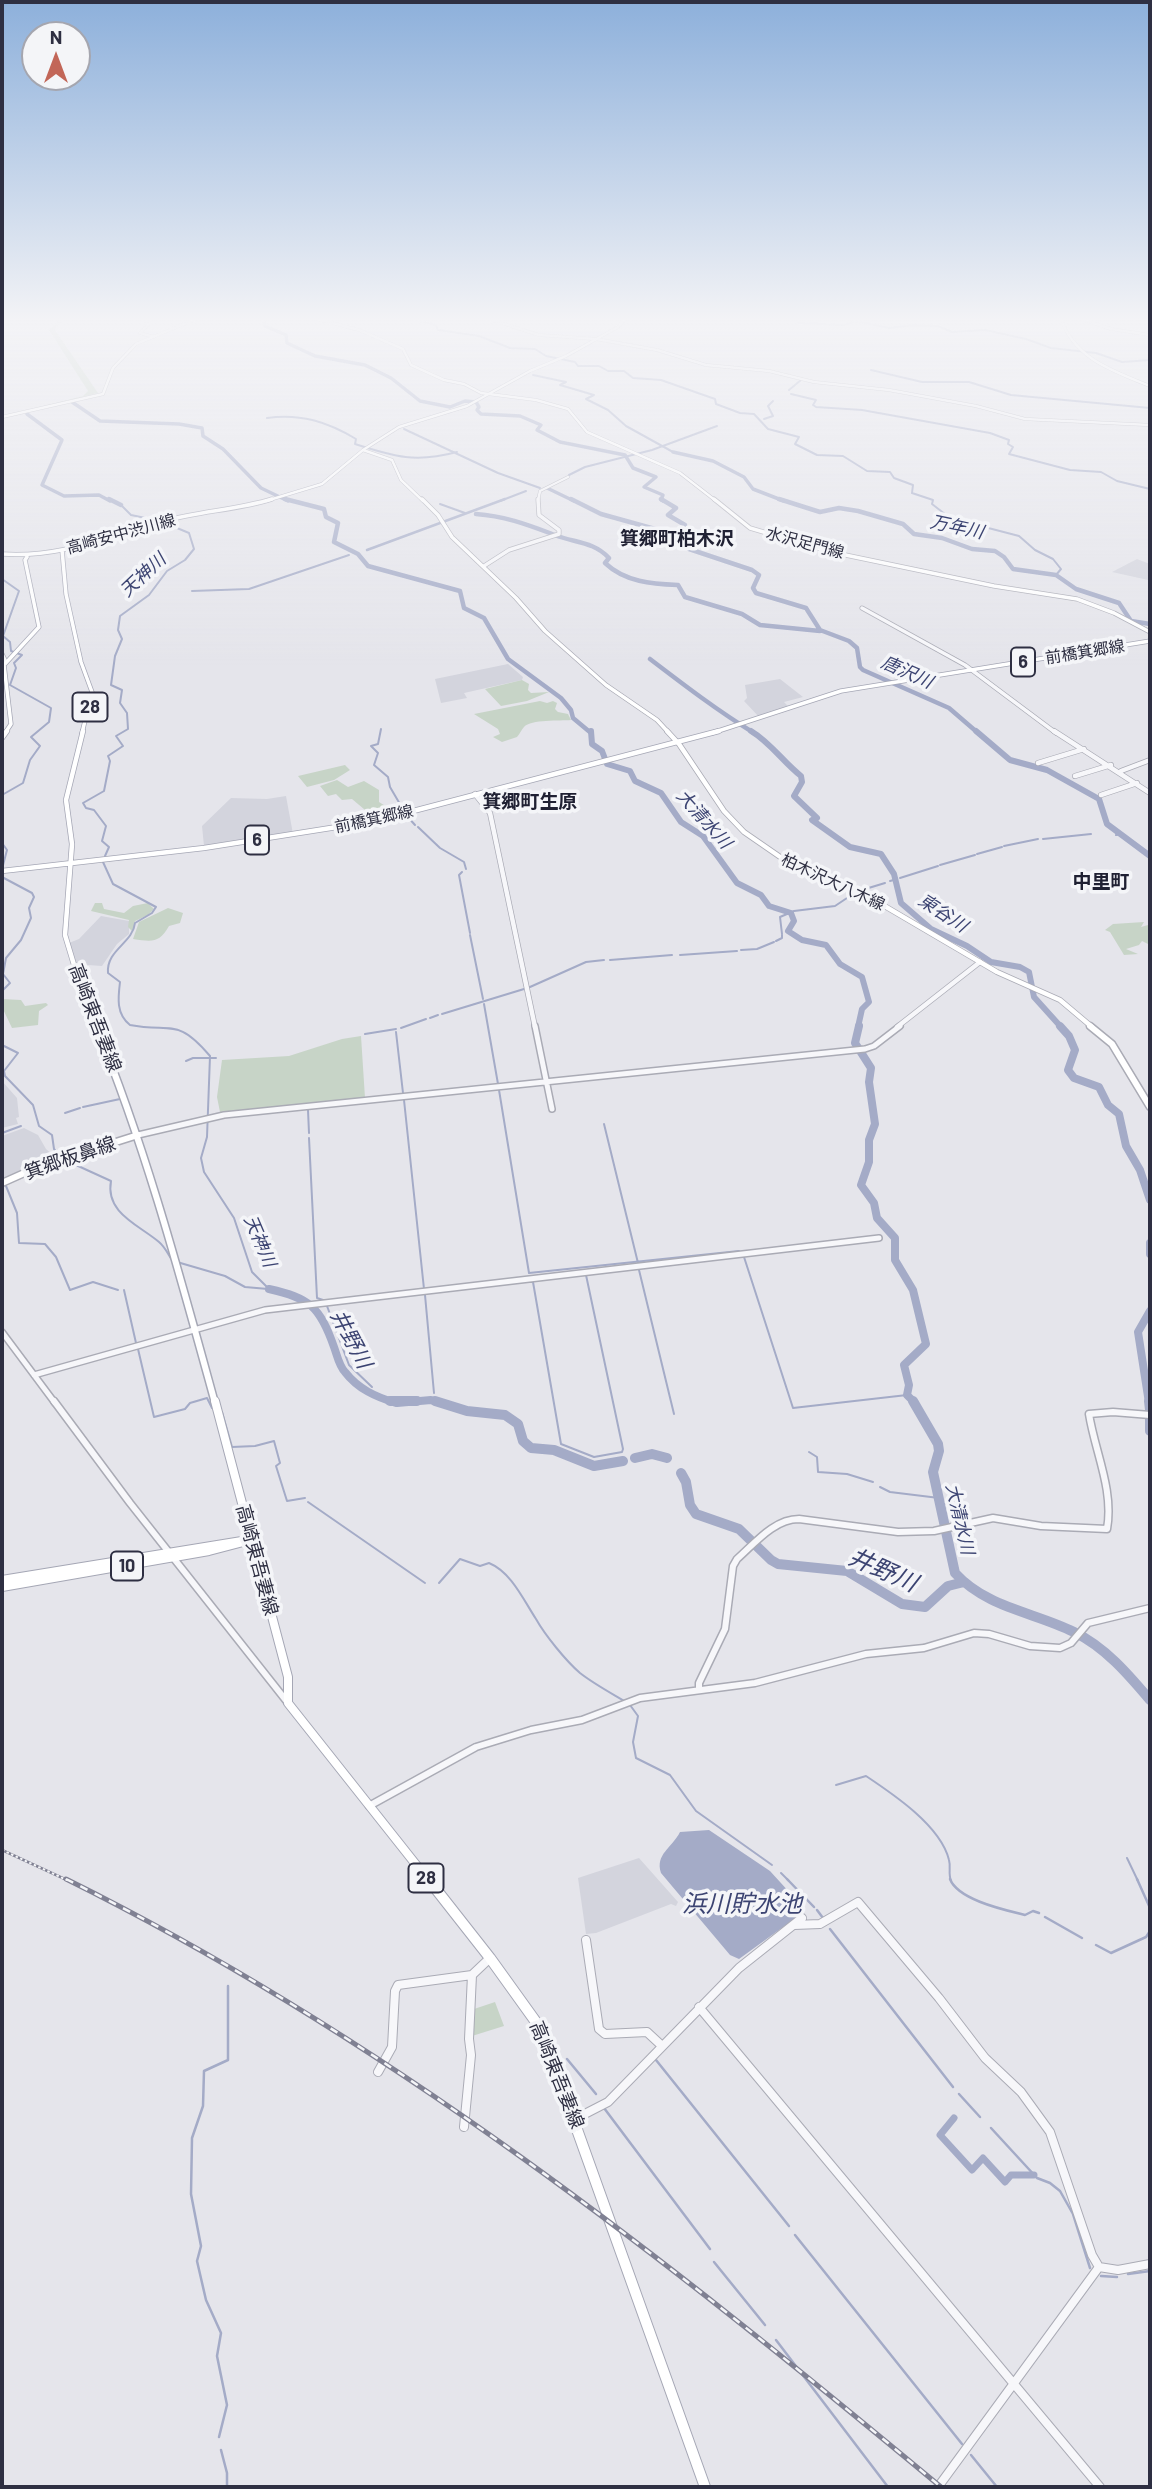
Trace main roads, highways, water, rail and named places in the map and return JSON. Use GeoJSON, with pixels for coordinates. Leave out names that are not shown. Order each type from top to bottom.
{"type":"FeatureCollection","features":[{"type":"Feature","properties":{"kind":"main road","name":"高崎安中渋川線"},"geometry":{"type":"LineString","coordinates":[[27,557],[116,538],[162,522],[224,512],[310,489],[331,479],[363,450],[386,435]]}},
{"type":"Feature","properties":{"kind":"main road","name":"水沢足門線"},"geometry":{"type":"LineString","coordinates":[[594,435],[680,473],[753,529],[831,552],[1002,587],[1077,599],[1114,613],[1150,632]]}},
{"type":"Feature","properties":{"kind":"main road","name":"柏木沢大八木線"},"geometry":{"type":"LineString","coordinates":[[363,450],[392,460],[401,480],[452,537],[484,566],[545,631],[606,685],[657,720],[677,742],[724,811],[759,843],[786,861],[859,891],[980,962],[1060,1000],[1109,1041],[1119,1053],[1150,1107]]}},
{"type":"Feature","properties":{"kind":"main road","name":"高崎東吾妻線"},"geometry":{"type":"LineString","coordinates":[[62,550],[66,594],[81,662],[92,692],[66,800],[72,838],[66,938],[81,988],[119,1078],[176,1261],[288,1677],[288,1703],[490,1958],[541,2029],[705,2487]]}},
{"type":"Feature","properties":{"kind":"main road"},"geometry":{"type":"LineString","coordinates":[[2,554],[27,557],[25,560],[39,627],[4,665],[11,724],[2,738]]}},
{"type":"Feature","properties":{"kind":"main road","name":"前橋箕郷線"},"geometry":{"type":"LineString","coordinates":[[2,871],[292,835],[406,813],[740,725],[841,691],[1150,641]]}},
{"type":"Feature","properties":{"kind":"main road","name":"箕郷板鼻線"},"geometry":{"type":"LineString","coordinates":[[2,1183],[64,1158],[138,1135]]}},
{"type":"Feature","properties":{"kind":"main road","name":"10"},"geometry":{"type":"LineString","coordinates":[[2,1587],[251,1540]]}},
{"type":"Feature","properties":{"kind":"main road","name":"10"},"geometry":{"type":"LineString","coordinates":[[2,1580],[171,1555]]}},
{"type":"Feature","properties":{"kind":"water","name":"浜川貯水池"},"geometry":{"type":"Polygon","coordinates":[[[709,1830],[770,1871],[801,1905],[801,1914],[739,1959],[730,1955],[661,1873],[662,1856],[680,1832],[709,1830]]]}},
{"type":"Feature","properties":{"kind":"waterway","name":"天神川"},"geometry":{"type":"LineString","coordinates":[[55,435],[62,440],[42,485],[64,496],[99,495],[110,501]]}},
{"type":"Feature","properties":{"kind":"waterway","name":"大清水川"},"geometry":{"type":"LineString","coordinates":[[203,435],[223,449],[261,488],[288,501]]}},
{"type":"Feature","properties":{"kind":"waterway"},"geometry":{"type":"LineString","coordinates":[[349,435],[356,439],[355,444],[406,457],[429,457],[454,453]]}},
{"type":"Feature","properties":{"kind":"waterway"},"geometry":{"type":"LineString","coordinates":[[417,435],[454,453]]}},
{"type":"Feature","properties":{"kind":"waterway","name":"唐沢川"},"geometry":{"type":"LineString","coordinates":[[547,435],[560,442],[625,455],[633,468],[656,477],[644,487],[663,495],[661,499]]}},
{"type":"Feature","properties":{"kind":"waterway","name":"万年川"},"geometry":{"type":"LineString","coordinates":[[643,435],[673,452]]}},
{"type":"Feature","properties":{"kind":"waterway"},"geometry":{"type":"LineString","coordinates":[[569,475],[585,467],[652,450],[692,435]]}},
{"type":"Feature","properties":{"kind":"waterway"},"geometry":{"type":"LineString","coordinates":[[792,435],[799,437],[795,444],[817,455],[843,456],[867,471],[890,472],[894,478],[913,485],[912,493],[933,500],[932,504],[950,518],[1019,536],[1035,550],[1053,559],[1061,569],[1056,575]]}},
{"type":"Feature","properties":{"kind":"waterway"},"geometry":{"type":"LineString","coordinates":[[996,435],[1009,440],[1008,444],[1013,447],[1009,454],[1070,470],[1101,472],[1117,481],[1150,489]]}},
{"type":"Feature","properties":{"kind":"waterway","name":"万年川"},"geometry":{"type":"LineString","coordinates":[[673,452],[713,461],[744,477],[753,489],[784,501]]}},
{"type":"Feature","properties":{"kind":"waterway"},"geometry":{"type":"LineString","coordinates":[[454,453],[498,473],[540,488]]}},
{"type":"Feature","properties":{"kind":"waterway"},"geometry":{"type":"LineString","coordinates":[[547,488],[574,501]]}},
{"type":"Feature","properties":{"kind":"waterway"},"geometry":{"type":"LineString","coordinates":[[500,501],[526,491]]}},
{"type":"Feature","properties":{"kind":"waterway","name":"天神川"},"geometry":{"type":"LineString","coordinates":[[109,499],[121,505]]}},
{"type":"Feature","properties":{"kind":"waterway","name":"大清水川"},"geometry":{"type":"LineString","coordinates":[[285,499],[324,509],[326,517],[338,523],[334,542],[358,554],[368,566],[460,591],[464,608],[484,618],[508,659],[561,698],[571,710],[573,718],[591,733]]}},
{"type":"Feature","properties":{"kind":"waterway"},"geometry":{"type":"LineString","coordinates":[[367,550],[505,499]]}},
{"type":"Feature","properties":{"kind":"waterway"},"geometry":{"type":"LineString","coordinates":[[571,499],[601,514],[655,529],[662,539],[687,547]]}},
{"type":"Feature","properties":{"kind":"waterway","name":"唐沢川"},"geometry":{"type":"LineString","coordinates":[[661,499],[676,508],[668,515],[685,525],[685,535],[693,540],[687,546],[689,549],[752,570],[759,575],[753,588],[756,593],[806,608],[820,630],[849,641],[857,648],[860,667],[863,670],[949,708],[978,733]]}},
{"type":"Feature","properties":{"kind":"waterway","name":"万年川"},"geometry":{"type":"LineString","coordinates":[[779,499],[820,512],[839,508],[858,511],[903,524],[914,534],[942,538],[972,549],[995,551],[1004,557],[1013,569],[1056,575],[1076,589],[1119,603],[1131,621],[1150,624]]}},
{"type":"Feature","properties":{"kind":"waterway"},"geometry":{"type":"LineString","coordinates":[[440,504],[465,513]]}},
{"type":"Feature","properties":{"kind":"waterway","name":"天神川"},"geometry":{"type":"LineString","coordinates":[[121,505],[131,515],[160,521]]}},
{"type":"Feature","properties":{"kind":"waterway"},"geometry":{"type":"LineString","coordinates":[[476,514],[516,522],[590,545],[603,552],[609,558],[605,563],[621,574],[649,583],[678,585],[685,597],[742,614],[760,625],[820,631]]}},
{"type":"Feature","properties":{"kind":"waterway","name":"天神川"},"geometry":{"type":"LineString","coordinates":[[105,856],[109,847],[102,841],[106,826],[94,810],[86,808],[83,803],[104,791],[110,761],[108,756],[123,746],[116,736],[128,729],[127,713],[120,703],[122,690],[111,685],[115,656],[122,639],[118,630],[120,616],[149,595],[167,571],[185,560],[194,549],[189,533],[165,523]]}},
{"type":"Feature","properties":{"kind":"waterway"},"geometry":{"type":"LineString","coordinates":[[192,591],[249,589],[349,555]]}},
{"type":"Feature","properties":{"kind":"waterway","name":"井野川"},"geometry":{"type":"LineString","coordinates":[[2,579],[19,591],[3,636],[10,642],[11,651],[22,655],[14,663],[16,668],[10,685],[51,708],[49,722],[31,737],[40,746],[30,760],[23,783],[2,795]]}},
{"type":"Feature","properties":{"kind":"waterway","name":"東谷川"},"geometry":{"type":"LineString","coordinates":[[650,659],[752,732]]}},
{"type":"Feature","properties":{"kind":"waterway"},"geometry":{"type":"LineString","coordinates":[[381,729],[378,744],[371,746],[378,753],[374,765],[388,777],[390,787],[404,811]]}},
{"type":"Feature","properties":{"kind":"waterway","name":"大清水川"},"geometry":{"type":"LineString","coordinates":[[591,731],[592,744],[602,751],[607,764],[630,771],[635,781],[661,793],[681,822],[703,836],[737,883],[761,895],[769,906],[791,913],[794,921],[788,931],[802,940],[826,945],[840,964],[862,977],[869,1002],[862,1009],[858,1027]]}},
{"type":"Feature","properties":{"kind":"waterway","name":"唐沢川"},"geometry":{"type":"LineString","coordinates":[[976,731],[1010,760],[1047,770],[1099,799],[1107,824],[1150,856]]}},
{"type":"Feature","properties":{"kind":"waterway","name":"東谷川"},"geometry":{"type":"LineString","coordinates":[[752,732],[801,776],[802,782],[794,796],[817,818],[812,820],[850,847],[881,854],[894,874],[901,903],[931,929],[967,946],[991,962],[1020,967],[1029,972],[1034,997],[1061,1027]]}},
{"type":"Feature","properties":{"kind":"waterway"},"geometry":{"type":"LineString","coordinates":[[407,816],[415,825]]}},
{"type":"Feature","properties":{"kind":"waterway"},"geometry":{"type":"LineString","coordinates":[[418,827],[440,848],[464,862],[466,869]]}},
{"type":"Feature","properties":{"kind":"waterway"},"geometry":{"type":"LineString","coordinates":[[1043,839],[1091,834]]}},
{"type":"Feature","properties":{"kind":"waterway","name":"唐沢川"},"geometry":{"type":"LineString","coordinates":[[1116,835],[1123,834]]}},
{"type":"Feature","properties":{"kind":"waterway"},"geometry":{"type":"LineString","coordinates":[[1004,846],[1038,839]]}},
{"type":"Feature","properties":{"kind":"waterway","name":"井野川"},"geometry":{"type":"LineString","coordinates":[[2,843],[7,850],[2,869]]}},
{"type":"Feature","properties":{"kind":"waterway"},"geometry":{"type":"LineString","coordinates":[[977,854],[1002,847]]}},
{"type":"Feature","properties":{"kind":"waterway"},"geometry":{"type":"LineString","coordinates":[[940,865],[975,855]]}},
{"type":"Feature","properties":{"kind":"waterway","name":"天神川"},"geometry":{"type":"LineString","coordinates":[[103,862],[113,884],[156,907],[152,913],[135,923],[130,936],[111,958],[108,973],[120,982],[122,1016],[130,1025],[181,1031],[199,1044],[210,1058]]}},
{"type":"Feature","properties":{"kind":"waterway"},"geometry":{"type":"LineString","coordinates":[[900,878],[938,866]]}},
{"type":"Feature","properties":{"kind":"waterway"},"geometry":{"type":"LineString","coordinates":[[462,872],[459,875],[470,933]]}},
{"type":"Feature","properties":{"kind":"waterway","name":"井野川"},"geometry":{"type":"LineString","coordinates":[[2,877],[32,893],[34,897],[29,908],[31,918],[21,940],[6,958],[3,974],[10,983],[2,991]]}},
{"type":"Feature","properties":{"kind":"waterway","name":"東谷川"},"geometry":{"type":"LineString","coordinates":[[890,881],[897,879]]}},
{"type":"Feature","properties":{"kind":"waterway"},"geometry":{"type":"LineString","coordinates":[[862,890],[885,883]]}},
{"type":"Feature","properties":{"kind":"waterway"},"geometry":{"type":"LineString","coordinates":[[782,934],[780,917],[794,911],[835,906],[856,892]]}},
{"type":"Feature","properties":{"kind":"waterway"},"geometry":{"type":"LineString","coordinates":[[470,935],[483,999]]}},
{"type":"Feature","properties":{"kind":"waterway"},"geometry":{"type":"LineString","coordinates":[[776,941],[782,938],[782,935]]}},
{"type":"Feature","properties":{"kind":"waterway"},"geometry":{"type":"LineString","coordinates":[[741,950],[757,949],[774,942]]}},
{"type":"Feature","properties":{"kind":"waterway"},"geometry":{"type":"LineString","coordinates":[[680,955],[737,951]]}},
{"type":"Feature","properties":{"kind":"waterway"},"geometry":{"type":"LineString","coordinates":[[610,960],[672,955]]}},
{"type":"Feature","properties":{"kind":"waterway"},"geometry":{"type":"LineString","coordinates":[[530,987],[586,962],[604,960]]}},
{"type":"Feature","properties":{"kind":"waterway"},"geometry":{"type":"LineString","coordinates":[[442,1014],[524,989]]}},
{"type":"Feature","properties":{"kind":"waterway"},"geometry":{"type":"LineString","coordinates":[[484,1004],[498,1084]]}},
{"type":"Feature","properties":{"kind":"waterway"},"geometry":{"type":"LineString","coordinates":[[430,1018],[438,1015]]}},
{"type":"Feature","properties":{"kind":"waterway"},"geometry":{"type":"LineString","coordinates":[[401,1028],[426,1019]]}},
{"type":"Feature","properties":{"kind":"waterway","name":"大清水川"},"geometry":{"type":"LineString","coordinates":[[859,1026],[855,1043],[871,1068],[869,1082],[875,1124],[869,1140],[869,1162],[861,1185],[874,1203],[877,1218],[895,1238],[895,1260],[913,1290],[926,1344],[904,1365],[909,1385],[907,1395],[913,1401]]}},
{"type":"Feature","properties":{"kind":"waterway","name":"東谷川"},"geometry":{"type":"LineString","coordinates":[[1060,1026],[1069,1036],[1075,1050],[1068,1070],[1074,1078],[1099,1087],[1108,1105],[1119,1114],[1126,1146],[1140,1170],[1150,1200]]}},
{"type":"Feature","properties":{"kind":"waterway"},"geometry":{"type":"LineString","coordinates":[[365,1034],[396,1029]]}},
{"type":"Feature","properties":{"kind":"waterway"},"geometry":{"type":"LineString","coordinates":[[396,1032],[403,1093]]}},
{"type":"Feature","properties":{"kind":"waterway","name":"井野川"},"geometry":{"type":"LineString","coordinates":[[2,1045],[18,1053],[4,1071],[5,1076],[33,1105],[39,1126],[52,1135],[54,1149],[60,1156]]}},
{"type":"Feature","properties":{"kind":"waterway"},"geometry":{"type":"LineString","coordinates":[[186,1061],[193,1058],[210,1058]]}},
{"type":"Feature","properties":{"kind":"waterway","name":"天神川"},"geometry":{"type":"LineString","coordinates":[[210,1058],[216,1058]]}},
{"type":"Feature","properties":{"kind":"waterway","name":"天神川"},"geometry":{"type":"LineString","coordinates":[[210,1058],[207,1137],[201,1158],[204,1172],[234,1218],[252,1272],[269,1289]]}},
{"type":"Feature","properties":{"kind":"waterway"},"geometry":{"type":"LineString","coordinates":[[499,1090],[529,1273],[638,1262]]}},
{"type":"Feature","properties":{"kind":"waterway"},"geometry":{"type":"LineString","coordinates":[[83,1107],[120,1099]]}},
{"type":"Feature","properties":{"kind":"waterway"},"geometry":{"type":"LineString","coordinates":[[404,1100],[424,1289]]}},
{"type":"Feature","properties":{"kind":"waterway"},"geometry":{"type":"LineString","coordinates":[[65,1113],[80,1108]]}},
{"type":"Feature","properties":{"kind":"waterway"},"geometry":{"type":"LineString","coordinates":[[308,1110],[309,1133]]}},
{"type":"Feature","properties":{"kind":"waterway"},"geometry":{"type":"LineString","coordinates":[[604,1124],[638,1262]]}},
{"type":"Feature","properties":{"kind":"waterway"},"geometry":{"type":"LineString","coordinates":[[2,1133],[21,1126]]}},
{"type":"Feature","properties":{"kind":"waterway"},"geometry":{"type":"LineString","coordinates":[[309,1138],[317,1298],[326,1301]]}},
{"type":"Feature","properties":{"kind":"waterway","name":"井野川"},"geometry":{"type":"LineString","coordinates":[[65,1160],[111,1181],[113,1202],[118,1210],[161,1244],[172,1260]]}},
{"type":"Feature","properties":{"kind":"waterway"},"geometry":{"type":"LineString","coordinates":[[6,1186],[17,1213],[19,1243],[45,1244],[56,1257],[70,1290],[93,1282],[118,1290]]}},
{"type":"Feature","properties":{"kind":"waterway","name":"東谷川"},"geometry":{"type":"LineString","coordinates":[[1150,1243],[1150,1254]]}},
{"type":"Feature","properties":{"kind":"waterway"},"geometry":{"type":"LineString","coordinates":[[638,1262],[739,1251]]}},
{"type":"Feature","properties":{"kind":"waterway"},"geometry":{"type":"LineString","coordinates":[[744,1257],[793,1408],[907,1395]]}},
{"type":"Feature","properties":{"kind":"waterway","name":"井野川"},"geometry":{"type":"LineString","coordinates":[[177,1262],[225,1276],[245,1287],[268,1289]]}},
{"type":"Feature","properties":{"kind":"waterway"},"geometry":{"type":"LineString","coordinates":[[639,1270],[674,1414]]}},
{"type":"Feature","properties":{"kind":"waterway"},"geometry":{"type":"LineString","coordinates":[[529,1282],[533,1282],[561,1444],[594,1457],[622,1452],[623,1449],[586,1275]]}},
{"type":"Feature","properties":{"kind":"waterway","name":"井野川"},"geometry":{"type":"LineString","coordinates":[[269,1289],[294,1296],[312,1306],[324,1322],[343,1370],[368,1392],[390,1401]]}},
{"type":"Feature","properties":{"kind":"waterway"},"geometry":{"type":"LineString","coordinates":[[124,1290],[136,1343]]}},
{"type":"Feature","properties":{"kind":"waterway"},"geometry":{"type":"LineString","coordinates":[[425,1295],[434,1393]]}},
{"type":"Feature","properties":{"kind":"waterway"},"geometry":{"type":"LineString","coordinates":[[327,1306],[349,1365],[372,1387]]}},
{"type":"Feature","properties":{"kind":"waterway","name":"東谷川"},"geometry":{"type":"LineString","coordinates":[[1149,1403],[1138,1332],[1150,1311]]}},
{"type":"Feature","properties":{"kind":"waterway"},"geometry":{"type":"LineString","coordinates":[[138,1349],[154,1417],[185,1409],[190,1403],[207,1398],[212,1408]]}},
{"type":"Feature","properties":{"kind":"waterway","name":"井野川"},"geometry":{"type":"LineString","coordinates":[[397,1403],[431,1400],[441,1403]]}},
{"type":"Feature","properties":{"kind":"waterway","name":"井野川"},"geometry":{"type":"LineString","coordinates":[[390,1401],[417,1401]]}},
{"type":"Feature","properties":{"kind":"waterway","name":"井野川"},"geometry":{"type":"LineString","coordinates":[[390,1401],[396,1403]]}},
{"type":"Feature","properties":{"kind":"waterway","name":"井野川"},"geometry":{"type":"LineString","coordinates":[[435,1401],[467,1411],[505,1415],[518,1424],[523,1441],[531,1448],[554,1450],[594,1466],[623,1461]]}},
{"type":"Feature","properties":{"kind":"waterway","name":"井野川"},"geometry":{"type":"LineString","coordinates":[[913,1401],[938,1444],[939,1451],[933,1472],[955,1573],[968,1585],[996,1602],[1059,1625],[1096,1645],[1150,1700]]}},
{"type":"Feature","properties":{"kind":"waterway","name":"東谷川"},"geometry":{"type":"LineString","coordinates":[[1149,1401],[1150,1410]]}},
{"type":"Feature","properties":{"kind":"waterway","name":"東谷川"},"geometry":{"type":"LineString","coordinates":[[1150,1411],[1150,1431]]}},
{"type":"Feature","properties":{"kind":"waterway"},"geometry":{"type":"LineString","coordinates":[[222,1412],[232,1447],[255,1446],[274,1441],[280,1463],[276,1466],[287,1501],[305,1498]]}},
{"type":"Feature","properties":{"kind":"waterway"},"geometry":{"type":"LineString","coordinates":[[809,1452],[817,1457],[818,1472],[847,1474],[873,1482]]}},
{"type":"Feature","properties":{"kind":"waterway","name":"井野川"},"geometry":{"type":"LineString","coordinates":[[635,1458],[652,1454],[667,1458]]}},
{"type":"Feature","properties":{"kind":"waterway","name":"井野川"},"geometry":{"type":"LineString","coordinates":[[681,1473],[686,1482],[690,1505],[696,1514],[739,1529],[778,1564],[847,1571],[902,1604],[925,1607],[948,1586],[964,1582]]}},
{"type":"Feature","properties":{"kind":"waterway"},"geometry":{"type":"LineString","coordinates":[[880,1487],[890,1492],[939,1498]]}},
{"type":"Feature","properties":{"kind":"waterway"},"geometry":{"type":"LineString","coordinates":[[308,1502],[425,1583]]}},
{"type":"Feature","properties":{"kind":"waterway"},"geometry":{"type":"LineString","coordinates":[[439,1583],[460,1559],[480,1566],[489,1563],[497,1567],[516,1587],[568,1662],[585,1677],[626,1702]]}},
{"type":"Feature","properties":{"kind":"waterway"},"geometry":{"type":"LineString","coordinates":[[630,1705],[638,1716],[633,1742],[636,1758],[670,1775],[696,1811],[772,1865]]}},
{"type":"Feature","properties":{"kind":"waterway"},"geometry":{"type":"LineString","coordinates":[[836,1785],[866,1776],[915,1812],[944,1847],[950,1863],[951,1880]]}},
{"type":"Feature","properties":{"kind":"waterway"},"geometry":{"type":"LineString","coordinates":[[1127,1858],[1138,1881]]}},
{"type":"Feature","properties":{"kind":"waterway"},"geometry":{"type":"LineString","coordinates":[[781,1873],[787,1879]]}},
{"type":"Feature","properties":{"kind":"waterway"},"geometry":{"type":"LineString","coordinates":[[787,1879],[814,1907]]}},
{"type":"Feature","properties":{"kind":"waterway"},"geometry":{"type":"LineString","coordinates":[[1137,1879],[1150,1908]]}},
{"type":"Feature","properties":{"kind":"waterway"},"geometry":{"type":"LineString","coordinates":[[951,1880],[962,1893],[983,1903],[1025,1915],[1033,1911],[1039,1913]]}},
{"type":"Feature","properties":{"kind":"waterway"},"geometry":{"type":"LineString","coordinates":[[817,1910],[823,1918]]}},
{"type":"Feature","properties":{"kind":"waterway"},"geometry":{"type":"LineString","coordinates":[[1045,1917],[1082,1938]]}},
{"type":"Feature","properties":{"kind":"waterway"},"geometry":{"type":"LineString","coordinates":[[830,1929],[953,2087]]}},
{"type":"Feature","properties":{"kind":"waterway"},"geometry":{"type":"LineString","coordinates":[[1096,1945],[1111,1953],[1146,1937],[1150,1931]]}},
{"type":"Feature","properties":{"kind":"waterway"},"geometry":{"type":"LineString","coordinates":[[219,2437],[227,2405],[217,2356],[221,2333],[206,2300],[197,2261],[201,2246],[191,2194],[192,2138],[203,2106],[204,2071],[228,2060],[228,1986]]}},
{"type":"Feature","properties":{"kind":"waterway"},"geometry":{"type":"LineString","coordinates":[[567,2059],[596,2094]]}},
{"type":"Feature","properties":{"kind":"waterway"},"geometry":{"type":"LineString","coordinates":[[656,2060],[789,2226]]}},
{"type":"Feature","properties":{"kind":"waterway"},"geometry":{"type":"LineString","coordinates":[[959,2094],[980,2117]]}},
{"type":"Feature","properties":{"kind":"waterway"},"geometry":{"type":"LineString","coordinates":[[604,2108],[710,2249]]}},
{"type":"Feature","properties":{"kind":"waterway"},"geometry":{"type":"LineString","coordinates":[[954,2118],[940,2135],[972,2170],[983,2158],[1005,2182],[1011,2175],[1034,2175]]}},
{"type":"Feature","properties":{"kind":"waterway"},"geometry":{"type":"LineString","coordinates":[[991,2128],[1037,2178],[1060,2191],[1073,2214],[1090,2268]]}},
{"type":"Feature","properties":{"kind":"waterway"},"geometry":{"type":"LineString","coordinates":[[795,2235],[962,2444]]}},
{"type":"Feature","properties":{"kind":"waterway"},"geometry":{"type":"LineString","coordinates":[[714,2262],[765,2325]]}},
{"type":"Feature","properties":{"kind":"waterway"},"geometry":{"type":"LineString","coordinates":[[1128,2274],[1150,2271]]}},
{"type":"Feature","properties":{"kind":"waterway"},"geometry":{"type":"LineString","coordinates":[[1101,2276],[1117,2277]]}},
{"type":"Feature","properties":{"kind":"waterway"},"geometry":{"type":"LineString","coordinates":[[776,2340],[888,2487]]}},
{"type":"Feature","properties":{"kind":"waterway"},"geometry":{"type":"LineString","coordinates":[[221,2450],[227,2473],[227,2487]]}},
{"type":"Feature","properties":{"kind":"waterway"},"geometry":{"type":"LineString","coordinates":[[971,2455],[997,2487]]}},
{"type":"Feature","properties":{"kind":"railway"},"geometry":{"type":"LineString","coordinates":[[2,1850],[69,1881]]}},
{"type":"Feature","properties":{"kind":"railway"},"geometry":{"type":"LineString","coordinates":[[66,1879],[185,1941],[300,2009],[412,2081],[628,2236],[734,2318],[941,2487]]}},
{"type":"Feature","properties":{"kind":"district","name":"箕郷町柏木沢"},"geometry":{"type":"Point","coordinates":[677,539]}},
{"type":"Feature","properties":{"kind":"district","name":"箕郷町生原"},"geometry":{"type":"Point","coordinates":[530,802]}},
{"type":"Feature","properties":{"kind":"district","name":"中里町"},"geometry":{"type":"Point","coordinates":[1101,882]}}]}
